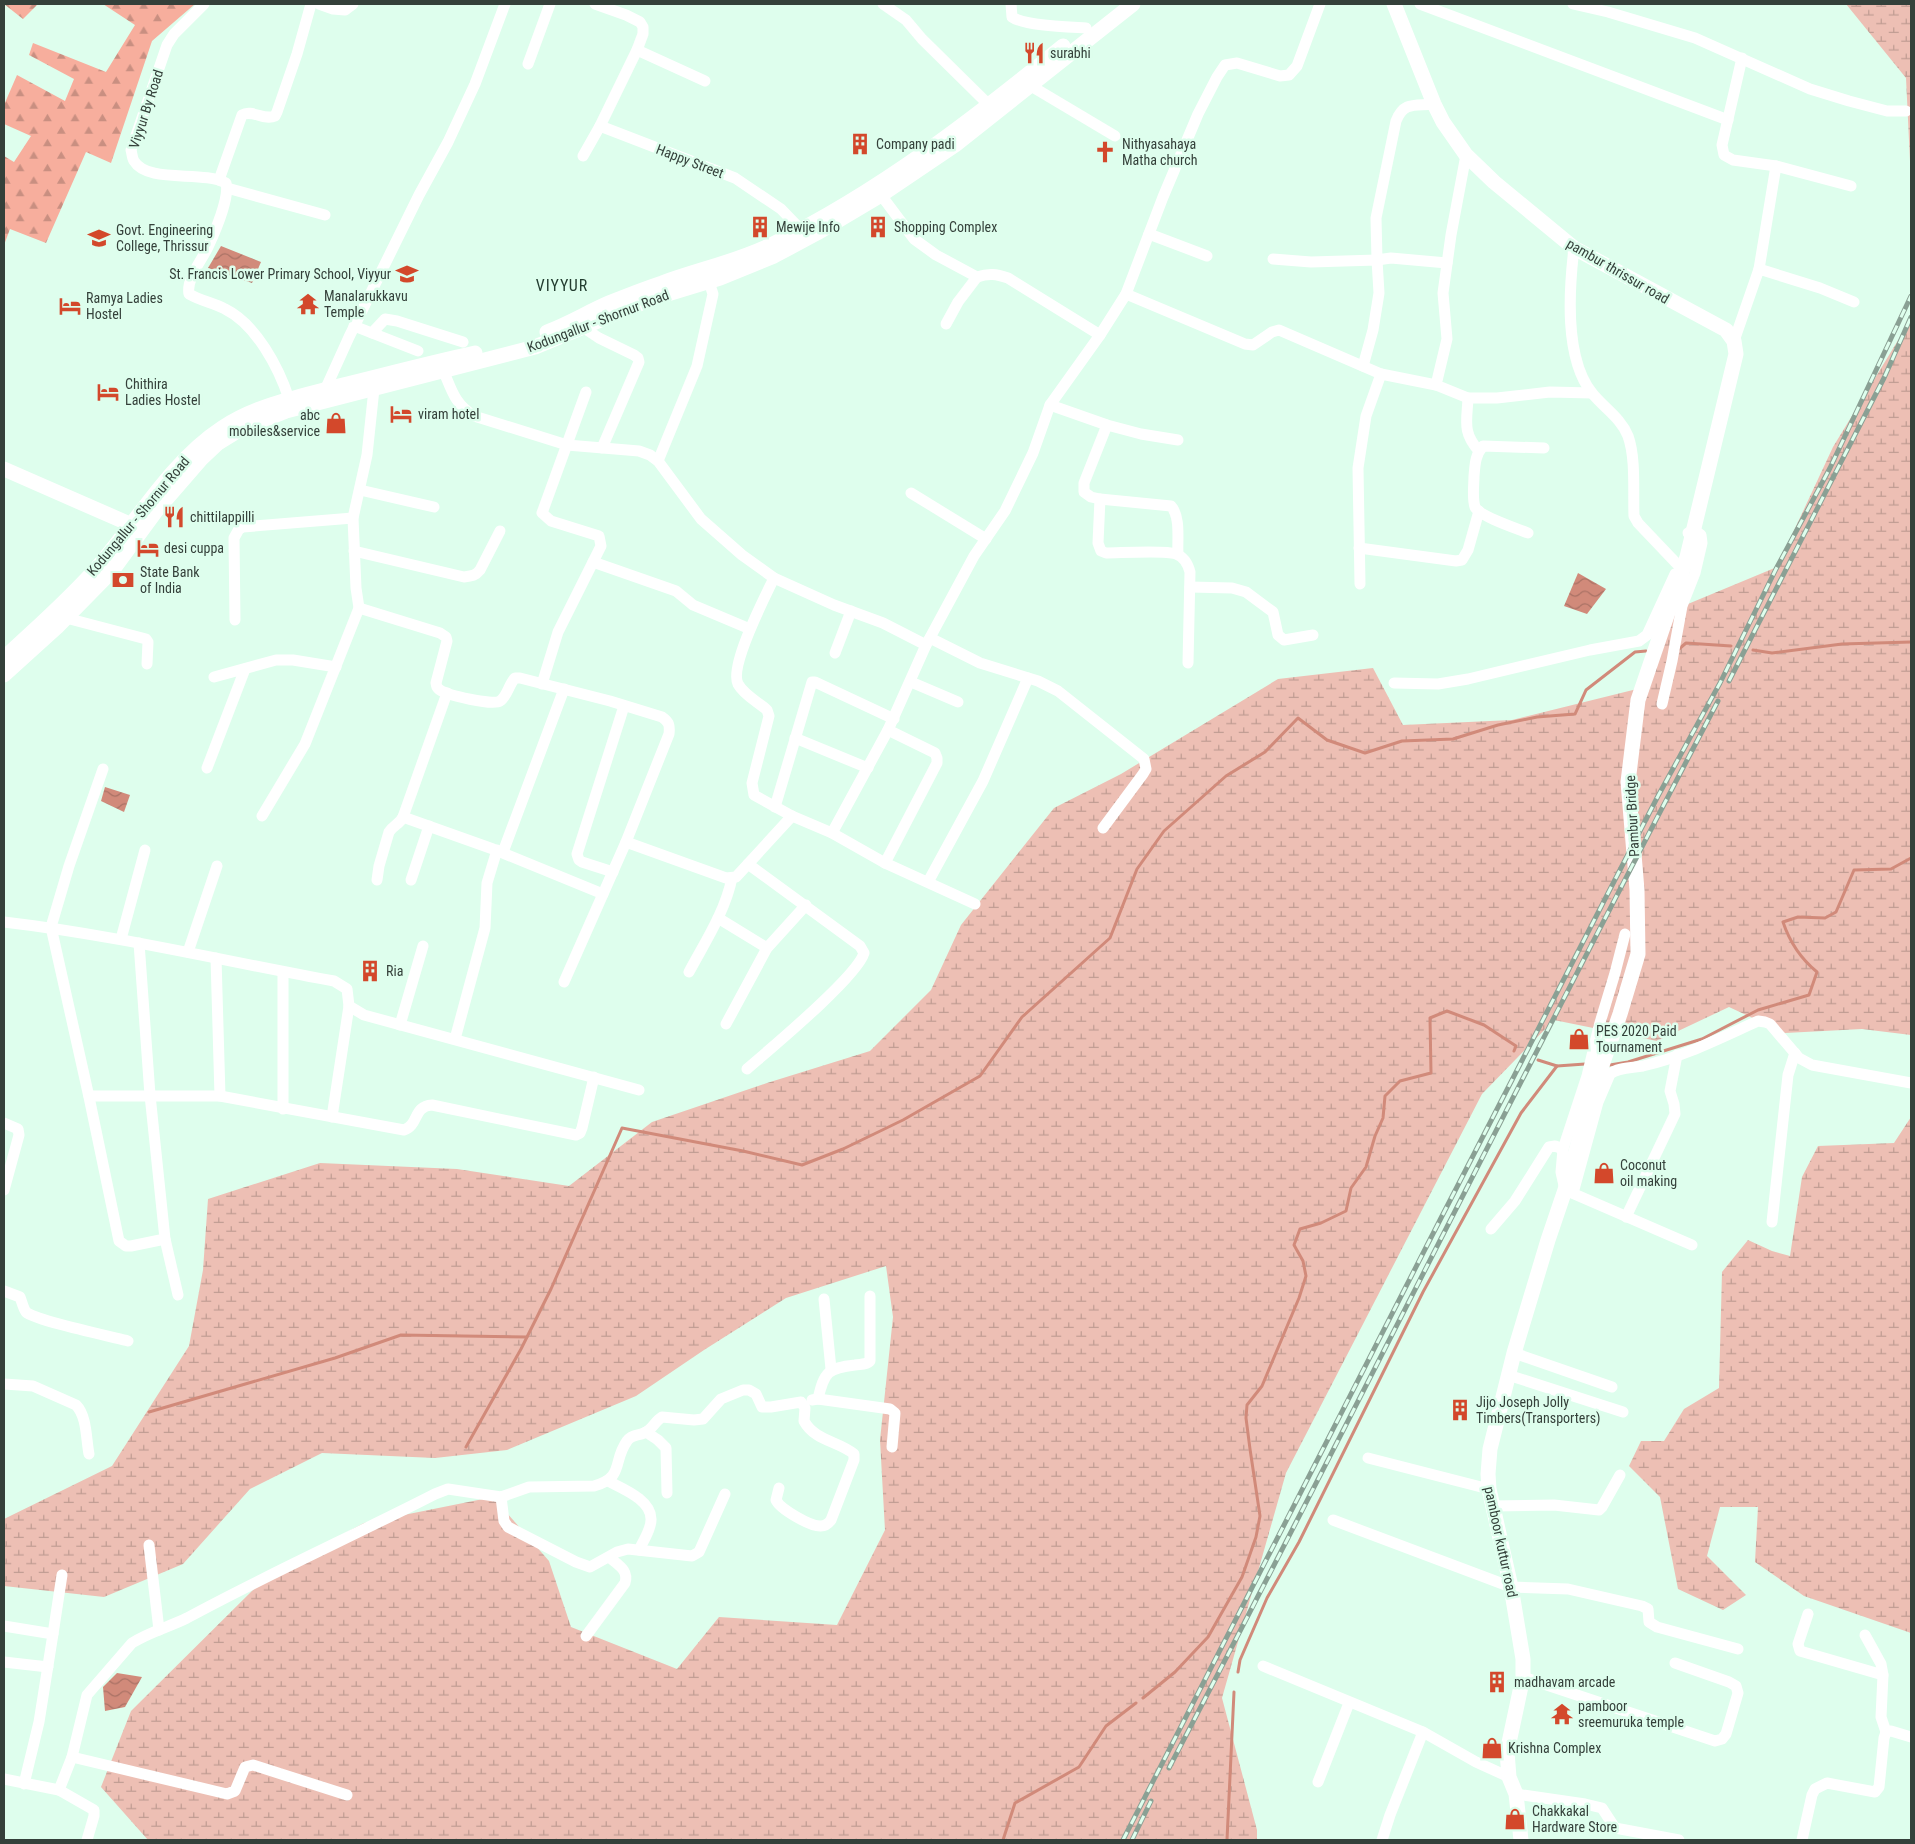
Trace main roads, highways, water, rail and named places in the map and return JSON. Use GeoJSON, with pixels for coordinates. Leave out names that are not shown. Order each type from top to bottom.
{"type":"FeatureCollection","features":[{"type":"Feature","properties":{"kind":"main road","name":"Kodungallur - Shornur Road"},"geometry":{"type":"LineString","coordinates":[[4,675],[66,618],[112,572],[168,477],[209,436],[251,411],[289,399],[309,400],[374,389],[535,347],[651,299],[709,282],[774,256],[831,213],[904,168],[1117,4]]}},
{"type":"Feature","properties":{"kind":"main road","name":"Kodungallur - Shornur Road"},"geometry":{"type":"LineString","coordinates":[[4,658],[69,598],[185,475],[218,444],[239,430],[309,400],[325,390],[497,349],[558,328],[609,303],[664,282],[735,261],[773,244],[805,233],[881,195],[955,145],[1132,4]]}},
{"type":"Feature","properties":{"kind":"main road","name":"pambur thrissur road"},"geometry":{"type":"LineString","coordinates":[[1394,4],[1434,104],[1443,122],[1466,156],[1494,182],[1574,248],[1726,330],[1734,341],[1736,354],[1694,530]]}},
{"type":"Feature","properties":{"kind":"main road"},"geometry":{"type":"LineString","coordinates":[[4,469],[138,527]]}},
{"type":"Feature","properties":{"kind":"main road","name":"Pambur Bridge"},"geometry":{"type":"LineString","coordinates":[[1590,1104],[1638,954],[1637,890],[1628,782],[1638,700],[1688,557],[1694,530]]}},
{"type":"Feature","properties":{"kind":"main road","name":"pamboor kuttur road"},"geometry":{"type":"LineString","coordinates":[[1521,1840],[1516,1794],[1509,1776],[1507,1752],[1523,1677],[1523,1659],[1511,1587],[1489,1490],[1490,1449],[1514,1353],[1548,1240],[1569,1192],[1590,1104]]}},
{"type":"Feature","properties":{"kind":"water"},"geometry":{"type":"Polygon","coordinates":[[[221,246],[261,262],[252,283],[208,268],[221,246]]]}},
{"type":"Feature","properties":{"kind":"water"},"geometry":{"type":"Polygon","coordinates":[[[1578,573],[1606,589],[1587,614],[1564,606],[1578,573]]]}},
{"type":"Feature","properties":{"kind":"water"},"geometry":{"type":"Polygon","coordinates":[[[105,787],[130,795],[124,812],[101,801],[105,787]]]}},
{"type":"Feature","properties":{"kind":"water"},"geometry":{"type":"Polygon","coordinates":[[[117,1673],[142,1677],[125,1707],[105,1711],[103,1687],[117,1673]]]}},
{"type":"Feature","properties":{"kind":"waterway"},"geometry":{"type":"LineString","coordinates":[[1753,650],[1772,653],[1842,644],[1911,642]]}},
{"type":"Feature","properties":{"kind":"waterway"},"geometry":{"type":"LineString","coordinates":[[1679,649],[1686,643],[1731,646]]}},
{"type":"Feature","properties":{"kind":"waterway"},"geometry":{"type":"LineString","coordinates":[[466,1447],[521,1349],[551,1289],[622,1128],[743,1151],[802,1165],[843,1149],[903,1120],[980,1076],[1022,1017],[1110,938],[1137,869],[1164,831],[1226,776],[1265,752],[1298,718],[1327,740],[1365,753],[1402,741],[1453,739],[1498,725],[1537,717],[1575,714],[1586,690],[1635,652],[1646,651]]}},
{"type":"Feature","properties":{"kind":"waterway"},"geometry":{"type":"LineString","coordinates":[[1610,1065],[1628,1062],[1702,1039],[1758,1010],[1809,995],[1817,972],[1796,950],[1783,922],[1798,917],[1825,918],[1836,912],[1854,870],[1891,869],[1911,858]]}},
{"type":"Feature","properties":{"kind":"waterway"},"geometry":{"type":"LineString","coordinates":[[1143,1698],[1175,1672],[1208,1637],[1242,1577],[1256,1537],[1260,1516],[1246,1418],[1247,1405],[1262,1386],[1299,1298],[1306,1276],[1303,1261],[1294,1245],[1300,1229],[1321,1223],[1346,1211],[1351,1188],[1366,1167],[1375,1136],[1383,1118],[1385,1096],[1400,1081],[1431,1073],[1430,1018],[1447,1011],[1484,1025],[1516,1046],[1514,1051]]}},
{"type":"Feature","properties":{"kind":"waterway"},"geometry":{"type":"LineString","coordinates":[[1538,1060],[1557,1066],[1585,1064]]}},
{"type":"Feature","properties":{"kind":"waterway"},"geometry":{"type":"LineString","coordinates":[[1238,1672],[1240,1660],[1267,1598],[1299,1542],[1423,1292],[1521,1113],[1557,1066]]}},
{"type":"Feature","properties":{"kind":"waterway"},"geometry":{"type":"LineString","coordinates":[[149,1412],[335,1358],[401,1335],[527,1337]]}},
{"type":"Feature","properties":{"kind":"waterway"},"geometry":{"type":"LineString","coordinates":[[1227,1840],[1234,1692]]}},
{"type":"Feature","properties":{"kind":"waterway"},"geometry":{"type":"LineString","coordinates":[[1003,1840],[1015,1803],[1079,1767],[1106,1726],[1136,1703]]}},
{"type":"Feature","properties":{"kind":"railway"},"geometry":{"type":"LineString","coordinates":[[1123,1840],[1658,796],[1720,683],[1776,569],[1830,468],[1911,296]]}},
{"type":"Feature","properties":{"kind":"railway"},"geometry":{"type":"LineString","coordinates":[[1729,681],[1884,378],[1911,317]]}},
{"type":"Feature","properties":{"kind":"railway"},"geometry":{"type":"LineString","coordinates":[[1169,1768],[1718,701]]}},
{"type":"Feature","properties":{"kind":"railway"},"geometry":{"type":"LineString","coordinates":[[1132,1840],[1151,1801]]}},
{"type":"Feature","properties":{"kind":"place","name":"surabhi"},"geometry":{"type":"Point","coordinates":[1034,53]}},
{"type":"Feature","properties":{"kind":"place","name":"Company padi"},"geometry":{"type":"Point","coordinates":[860,144]}},
{"type":"Feature","properties":{"kind":"place","name":"Nithyasahaya Matha church"},"geometry":{"type":"Point","coordinates":[1105,152]}},
{"type":"Feature","properties":{"kind":"place","name":"Mewije Info"},"geometry":{"type":"Point","coordinates":[760,227]}},
{"type":"Feature","properties":{"kind":"place","name":"Shopping Complex"},"geometry":{"type":"Point","coordinates":[878,227]}},
{"type":"Feature","properties":{"kind":"place","name":"Govt. Engineering College, Thrissur"},"geometry":{"type":"Point","coordinates":[99,238]}},
{"type":"Feature","properties":{"kind":"place","name":"St. Francis Lower Primary School, Viyyur"},"geometry":{"type":"Point","coordinates":[407,274]}},
{"type":"Feature","properties":{"kind":"place","name":"Manalarukkavu Temple"},"geometry":{"type":"Point","coordinates":[308,304]}},
{"type":"Feature","properties":{"kind":"place","name":"Ramya Ladies Hostel"},"geometry":{"type":"Point","coordinates":[70,306]}},
{"type":"Feature","properties":{"kind":"place","name":"Chithira Ladies Hostel"},"geometry":{"type":"Point","coordinates":[108,392]}},
{"type":"Feature","properties":{"kind":"place","name":"viram hotel"},"geometry":{"type":"Point","coordinates":[401,414]}},
{"type":"Feature","properties":{"kind":"place","name":"abc mobiles&service"},"geometry":{"type":"Point","coordinates":[336,423]}},
{"type":"Feature","properties":{"kind":"place","name":"chittilappilli"},"geometry":{"type":"Point","coordinates":[174,517]}},
{"type":"Feature","properties":{"kind":"place","name":"desi cuppa"},"geometry":{"type":"Point","coordinates":[148,548]}},
{"type":"Feature","properties":{"kind":"place","name":"State Bank of India"},"geometry":{"type":"Point","coordinates":[123,580]}},
{"type":"Feature","properties":{"kind":"place","name":"Ria"},"geometry":{"type":"Point","coordinates":[370,971]}},
{"type":"Feature","properties":{"kind":"place","name":"PES 2020 Paid Tournament"},"geometry":{"type":"Point","coordinates":[1579,1039]}},
{"type":"Feature","properties":{"kind":"place","name":"Coconut oil making"},"geometry":{"type":"Point","coordinates":[1604,1173]}},
{"type":"Feature","properties":{"kind":"place","name":"Jijo Joseph Jolly Timbers(Transporters)"},"geometry":{"type":"Point","coordinates":[1460,1410]}},
{"type":"Feature","properties":{"kind":"place","name":"madhavam arcade"},"geometry":{"type":"Point","coordinates":[1497,1682]}},
{"type":"Feature","properties":{"kind":"place","name":"pamboor sreemuruka temple"},"geometry":{"type":"Point","coordinates":[1562,1714]}},
{"type":"Feature","properties":{"kind":"place","name":"Krishna Complex"},"geometry":{"type":"Point","coordinates":[1492,1748]}},
{"type":"Feature","properties":{"kind":"place","name":"Chakkakal Hardware Store"},"geometry":{"type":"Point","coordinates":[1515,1819]}},
{"type":"Feature","properties":{"kind":"district","name":"VIYYUR"},"geometry":{"type":"Point","coordinates":[562,285]}}]}
